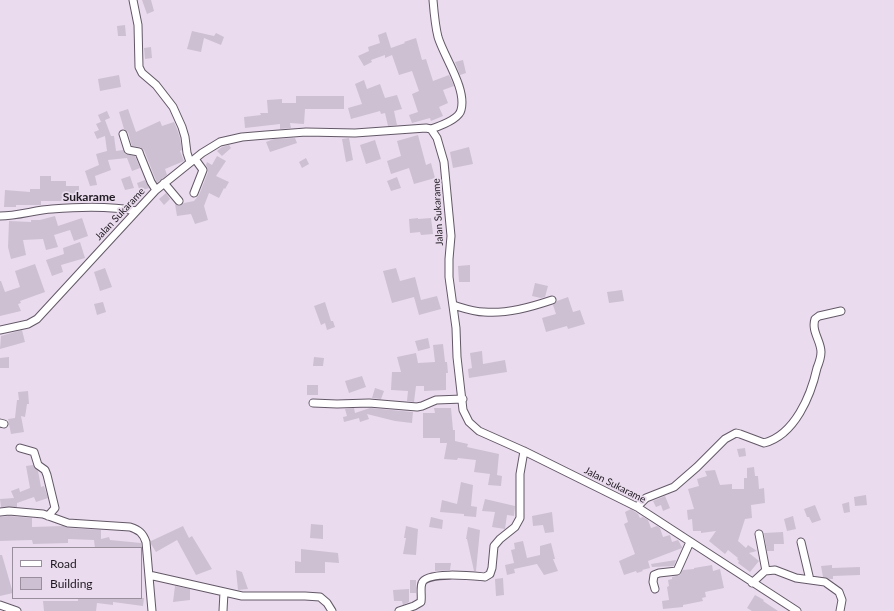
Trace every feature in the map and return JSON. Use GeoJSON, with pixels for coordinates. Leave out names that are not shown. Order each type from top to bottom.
{"type":"FeatureCollection","features":[{"type":"Feature","properties":{"kind":"street"},"geometry":{"type":"LineString","coordinates":[[133,0],[138,25],[139,67],[142,73],[156,84],[174,107],[185,137],[187,153],[192,161],[203,170],[194,193]]}},
{"type":"Feature","properties":{"kind":"street"},"geometry":{"type":"LineString","coordinates":[[431,130],[445,124],[458,115],[461,110],[462,100],[457,78],[438,36],[432,0]]}},
{"type":"Feature","properties":{"kind":"street","name":"Jalan Sukarame"},"geometry":{"type":"LineString","coordinates":[[0,330],[28,324],[37,319],[156,190],[192,161],[220,142],[242,137],[306,132],[355,133],[426,128],[431,130],[437,138],[444,162],[451,236],[449,268],[463,410],[466,417],[476,429],[637,507],[797,611]]}},
{"type":"Feature","properties":{"kind":"street"},"geometry":{"type":"LineString","coordinates":[[123,134],[128,150],[138,152],[140,155],[151,182],[156,190]]}},
{"type":"Feature","properties":{"kind":"street"},"geometry":{"type":"LineString","coordinates":[[164,183],[179,201]]}},
{"type":"Feature","properties":{"kind":"street"},"geometry":{"type":"LineString","coordinates":[[0,216],[52,209],[98,208],[128,209],[136,211]]}},
{"type":"Feature","properties":{"kind":"street"},"geometry":{"type":"LineString","coordinates":[[453,305],[478,312],[491,312],[535,305],[552,300]]}},
{"type":"Feature","properties":{"kind":"street"},"geometry":{"type":"LineString","coordinates":[[637,507],[646,498],[674,487],[681,482],[729,436],[736,433],[764,443],[774,439],[789,427],[805,404],[816,374],[821,352],[816,336],[815,319],[819,316],[841,311]]}},
{"type":"Feature","properties":{"kind":"street"},"geometry":{"type":"LineString","coordinates":[[313,403],[369,403],[417,407],[436,400],[462,399]]}},
{"type":"Feature","properties":{"kind":"street"},"geometry":{"type":"LineString","coordinates":[[20,448],[34,452],[38,464],[46,472],[55,508],[48,516]]}},
{"type":"Feature","properties":{"kind":"street"},"geometry":{"type":"LineString","coordinates":[[399,611],[421,602],[422,582],[426,579],[436,575],[485,577],[490,574],[494,546],[515,527],[520,518],[520,474],[524,451]]}},
{"type":"Feature","properties":{"kind":"street"},"geometry":{"type":"LineString","coordinates":[[0,512],[9,511],[43,514],[68,522],[130,527],[139,530],[144,535],[146,542],[152,611]]}},
{"type":"Feature","properties":{"kind":"street"},"geometry":{"type":"LineString","coordinates":[[759,534],[766,571]]}},
{"type":"Feature","properties":{"kind":"street"},"geometry":{"type":"LineString","coordinates":[[655,590],[654,575],[677,571],[690,542]]}},
{"type":"Feature","properties":{"kind":"street"},"geometry":{"type":"LineString","coordinates":[[801,542],[810,580]]}},
{"type":"Feature","properties":{"kind":"street"},"geometry":{"type":"LineString","coordinates":[[752,583],[766,571],[775,570],[796,578],[825,582],[840,592],[842,600],[840,611]]}},
{"type":"Feature","properties":{"kind":"street"},"geometry":{"type":"LineString","coordinates":[[149,575],[242,596],[320,597],[327,603],[332,611]]}},
{"type":"Feature","properties":{"kind":"street"},"geometry":{"type":"LineString","coordinates":[[223,611],[224,592]]}},
{"type":"Feature","properties":{"kind":"street"},"geometry":{"type":"LineString","coordinates":[[0,605],[17,611]]}},
{"type":"Feature","properties":{"kind":"building"},"geometry":{"type":"Polygon","coordinates":[[[142,0],[151,0],[154,11],[147,14],[142,0]]]}},
{"type":"Feature","properties":{"kind":"building"},"geometry":{"type":"Polygon","coordinates":[[[125,25],[126,36],[118,36],[117,26],[125,25]]]}},
{"type":"Feature","properties":{"kind":"building"},"geometry":{"type":"Polygon","coordinates":[[[192,31],[214,36],[216,33],[224,37],[221,45],[204,38],[201,52],[187,49],[192,31]]]}},
{"type":"Feature","properties":{"kind":"building"},"geometry":{"type":"Polygon","coordinates":[[[386,32],[391,48],[416,38],[422,60],[426,59],[433,81],[449,75],[454,86],[443,90],[448,103],[439,107],[443,116],[431,121],[430,118],[412,123],[409,115],[418,112],[412,94],[419,91],[412,71],[399,75],[392,55],[385,58],[385,55],[371,60],[372,62],[364,66],[358,56],[369,51],[368,47],[380,43],[378,35],[386,32]]]}},
{"type":"Feature","properties":{"kind":"building"},"geometry":{"type":"Polygon","coordinates":[[[151,47],[152,58],[145,59],[144,48],[151,47]]]}},
{"type":"Feature","properties":{"kind":"building"},"geometry":{"type":"Polygon","coordinates":[[[463,60],[466,73],[460,75],[455,62],[463,60]]]}},
{"type":"Feature","properties":{"kind":"building"},"geometry":{"type":"Polygon","coordinates":[[[119,75],[121,87],[100,91],[98,79],[119,75]]]}},
{"type":"Feature","properties":{"kind":"building"},"geometry":{"type":"Polygon","coordinates":[[[364,80],[367,89],[380,84],[385,98],[397,95],[402,109],[394,111],[397,125],[388,126],[385,113],[381,114],[380,111],[351,119],[348,108],[362,104],[355,84],[364,80]]]}},
{"type":"Feature","properties":{"kind":"building"},"geometry":{"type":"Polygon","coordinates":[[[296,96],[344,96],[344,109],[305,109],[304,124],[290,123],[291,128],[280,129],[280,124],[245,128],[244,117],[261,115],[260,113],[268,113],[267,100],[282,99],[282,103],[296,103],[296,96]]]}},
{"type":"Feature","properties":{"kind":"building"},"geometry":{"type":"Polygon","coordinates":[[[128,109],[136,132],[160,121],[162,126],[174,122],[177,129],[182,150],[180,151],[184,161],[165,169],[167,175],[157,183],[144,150],[140,147],[132,146],[128,132],[124,129],[119,112],[128,109]]]}},
{"type":"Feature","properties":{"kind":"building"},"geometry":{"type":"Polygon","coordinates":[[[107,111],[110,118],[105,120],[111,136],[114,136],[116,151],[123,150],[125,154],[135,156],[140,168],[132,171],[127,158],[108,160],[111,170],[95,176],[97,185],[90,186],[85,171],[99,165],[96,154],[107,151],[105,136],[97,139],[94,132],[99,130],[96,124],[101,122],[98,115],[107,111]]]}},
{"type":"Feature","properties":{"kind":"building"},"geometry":{"type":"Polygon","coordinates":[[[418,135],[426,165],[431,163],[435,178],[414,184],[409,168],[391,174],[387,161],[401,156],[397,141],[418,135]]]}},
{"type":"Feature","properties":{"kind":"building"},"geometry":{"type":"Polygon","coordinates":[[[295,138],[297,143],[270,152],[266,142],[274,139],[295,138]]]}},
{"type":"Feature","properties":{"kind":"building"},"geometry":{"type":"Polygon","coordinates":[[[349,138],[353,160],[346,162],[342,139],[349,138]]]}},
{"type":"Feature","properties":{"kind":"building"},"geometry":{"type":"Polygon","coordinates":[[[375,140],[381,159],[366,164],[360,145],[375,140]]]}},
{"type":"Feature","properties":{"kind":"building"},"geometry":{"type":"Polygon","coordinates":[[[229,145],[231,148],[222,156],[217,151],[222,147],[229,145]]]}},
{"type":"Feature","properties":{"kind":"building"},"geometry":{"type":"Polygon","coordinates":[[[469,147],[473,164],[453,168],[450,152],[469,147]]]}},
{"type":"Feature","properties":{"kind":"building"},"geometry":{"type":"Polygon","coordinates":[[[217,156],[226,161],[216,176],[229,182],[219,198],[209,193],[204,206],[208,220],[195,224],[191,214],[177,216],[175,204],[179,206],[184,203],[194,201],[199,195],[208,172],[206,165],[207,162],[212,165],[217,156]]]}},
{"type":"Feature","properties":{"kind":"building"},"geometry":{"type":"Polygon","coordinates":[[[306,158],[309,164],[302,168],[299,162],[306,158]]]}},
{"type":"Feature","properties":{"kind":"building"},"geometry":{"type":"Polygon","coordinates":[[[40,176],[51,176],[51,181],[66,181],[66,186],[79,186],[79,198],[67,199],[67,201],[41,201],[41,205],[16,205],[16,207],[4,207],[5,190],[30,192],[30,189],[40,189],[40,176]]]}},
{"type":"Feature","properties":{"kind":"building"},"geometry":{"type":"Polygon","coordinates":[[[130,176],[134,188],[125,190],[121,179],[130,176]]]}},
{"type":"Feature","properties":{"kind":"building"},"geometry":{"type":"Polygon","coordinates":[[[397,177],[401,188],[391,191],[387,181],[397,177]]]}},
{"type":"Feature","properties":{"kind":"building"},"geometry":{"type":"Polygon","coordinates":[[[145,180],[149,188],[140,191],[137,183],[145,180]]]}},
{"type":"Feature","properties":{"kind":"building"},"geometry":{"type":"Polygon","coordinates":[[[166,193],[170,199],[164,205],[159,199],[166,193]]]}},
{"type":"Feature","properties":{"kind":"building"},"geometry":{"type":"Polygon","coordinates":[[[55,216],[58,226],[82,218],[88,236],[74,241],[70,230],[54,235],[58,247],[46,250],[43,239],[23,240],[26,255],[11,259],[8,247],[9,221],[31,222],[31,220],[40,220],[55,216]]]}},
{"type":"Feature","properties":{"kind":"building"},"geometry":{"type":"Polygon","coordinates":[[[431,218],[433,234],[421,235],[420,232],[410,233],[409,219],[431,218]]]}},
{"type":"Feature","properties":{"kind":"building"},"geometry":{"type":"Polygon","coordinates":[[[80,242],[85,258],[61,265],[63,272],[52,276],[46,260],[64,254],[63,248],[80,242]]]}},
{"type":"Feature","properties":{"kind":"building"},"geometry":{"type":"Polygon","coordinates":[[[35,264],[45,292],[20,301],[21,303],[18,304],[21,311],[0,316],[0,281],[5,292],[20,287],[15,271],[35,264]]]}},
{"type":"Feature","properties":{"kind":"building"},"geometry":{"type":"Polygon","coordinates":[[[470,265],[470,282],[459,282],[458,266],[470,265]]]}},
{"type":"Feature","properties":{"kind":"building"},"geometry":{"type":"Polygon","coordinates":[[[105,268],[112,287],[100,291],[94,272],[105,268]]]}},
{"type":"Feature","properties":{"kind":"building"},"geometry":{"type":"Polygon","coordinates":[[[396,268],[400,281],[415,277],[421,300],[437,296],[441,309],[419,315],[414,297],[392,303],[383,271],[396,268]]]}},
{"type":"Feature","properties":{"kind":"building"},"geometry":{"type":"Polygon","coordinates":[[[535,283],[548,286],[545,297],[541,298],[532,296],[535,283]]]}},
{"type":"Feature","properties":{"kind":"building"},"geometry":{"type":"Polygon","coordinates":[[[622,290],[624,301],[609,303],[607,292],[622,290]]]}},
{"type":"Feature","properties":{"kind":"building"},"geometry":{"type":"Polygon","coordinates":[[[568,297],[573,312],[580,310],[585,324],[568,329],[567,326],[546,332],[542,318],[556,314],[553,305],[557,301],[568,297]]]}},
{"type":"Feature","properties":{"kind":"building"},"geometry":{"type":"Polygon","coordinates":[[[103,302],[106,312],[97,315],[94,304],[103,302]]]}},
{"type":"Feature","properties":{"kind":"building"},"geometry":{"type":"Polygon","coordinates":[[[325,302],[331,321],[333,321],[335,327],[327,330],[325,323],[321,325],[314,306],[325,302]]]}},
{"type":"Feature","properties":{"kind":"building"},"geometry":{"type":"Polygon","coordinates":[[[22,330],[25,342],[0,349],[1,336],[22,330]]]}},
{"type":"Feature","properties":{"kind":"building"},"geometry":{"type":"Polygon","coordinates":[[[428,338],[430,348],[418,351],[415,341],[428,338]]]}},
{"type":"Feature","properties":{"kind":"building"},"geometry":{"type":"Polygon","coordinates":[[[443,344],[448,373],[446,373],[446,390],[424,391],[424,386],[416,386],[414,402],[407,401],[408,391],[391,390],[392,372],[401,372],[397,357],[416,353],[418,363],[435,362],[433,345],[443,344]]]}},
{"type":"Feature","properties":{"kind":"building"},"geometry":{"type":"Polygon","coordinates":[[[482,351],[483,364],[505,360],[507,372],[469,378],[468,369],[472,368],[470,353],[482,351]]]}},
{"type":"Feature","properties":{"kind":"building"},"geometry":{"type":"Polygon","coordinates":[[[9,357],[9,368],[0,368],[0,358],[9,357]]]}},
{"type":"Feature","properties":{"kind":"building"},"geometry":{"type":"Polygon","coordinates":[[[314,357],[324,358],[323,366],[313,366],[314,357]]]}},
{"type":"Feature","properties":{"kind":"building"},"geometry":{"type":"Polygon","coordinates":[[[362,376],[366,387],[349,393],[345,381],[362,376]]]}},
{"type":"Feature","properties":{"kind":"building"},"geometry":{"type":"Polygon","coordinates":[[[307,385],[318,385],[318,395],[307,395],[307,385]]]}},
{"type":"Feature","properties":{"kind":"building"},"geometry":{"type":"Polygon","coordinates":[[[375,388],[384,391],[381,399],[372,398],[375,388]]]}},
{"type":"Feature","properties":{"kind":"building"},"geometry":{"type":"Polygon","coordinates":[[[28,391],[29,404],[27,404],[25,417],[21,416],[24,432],[11,434],[8,419],[15,418],[17,400],[19,400],[18,392],[28,391]]]}},
{"type":"Feature","properties":{"kind":"building"},"geometry":{"type":"Polygon","coordinates":[[[354,408],[355,413],[370,408],[413,412],[412,423],[395,421],[367,414],[369,419],[360,422],[359,418],[344,422],[343,417],[347,416],[345,409],[354,408]]]}},
{"type":"Feature","properties":{"kind":"building"},"geometry":{"type":"Polygon","coordinates":[[[434,408],[451,408],[453,430],[455,430],[455,441],[468,444],[467,447],[499,454],[497,475],[502,476],[501,486],[488,485],[490,474],[474,472],[476,460],[458,458],[457,460],[444,459],[447,443],[440,443],[440,438],[423,438],[423,413],[435,413],[434,408]]]}},
{"type":"Feature","properties":{"kind":"building"},"geometry":{"type":"Polygon","coordinates":[[[745,448],[746,456],[739,457],[737,449],[745,448]]]}},
{"type":"Feature","properties":{"kind":"building"},"geometry":{"type":"Polygon","coordinates":[[[33,465],[38,471],[41,487],[44,486],[48,498],[36,502],[34,497],[17,503],[17,507],[1,507],[0,499],[14,498],[11,491],[19,488],[20,492],[30,488],[26,466],[33,465]]]}},
{"type":"Feature","properties":{"kind":"building"},"geometry":{"type":"Polygon","coordinates":[[[754,467],[755,476],[758,476],[759,489],[764,488],[765,503],[751,505],[752,518],[745,519],[738,541],[746,548],[748,545],[757,551],[749,553],[759,561],[750,572],[738,563],[738,558],[728,550],[725,554],[709,541],[716,531],[701,533],[701,531],[693,531],[692,519],[688,520],[687,510],[694,509],[688,489],[699,486],[697,479],[707,476],[705,471],[715,470],[720,485],[732,484],[732,489],[744,489],[744,478],[747,478],[747,468],[754,467]]]}},
{"type":"Feature","properties":{"kind":"building"},"geometry":{"type":"Polygon","coordinates":[[[461,482],[473,485],[471,506],[477,507],[476,517],[464,516],[464,514],[440,512],[442,500],[457,504],[461,482]]]}},
{"type":"Feature","properties":{"kind":"building"},"geometry":{"type":"Polygon","coordinates":[[[866,495],[867,505],[855,506],[854,497],[866,495]]]}},
{"type":"Feature","properties":{"kind":"building"},"geometry":{"type":"Polygon","coordinates":[[[665,496],[670,508],[663,511],[661,505],[656,507],[653,501],[665,496]]]}},
{"type":"Feature","properties":{"kind":"building"},"geometry":{"type":"Polygon","coordinates":[[[485,499],[515,506],[514,516],[507,515],[505,529],[492,527],[495,512],[482,511],[485,499]]]}},
{"type":"Feature","properties":{"kind":"building"},"geometry":{"type":"Polygon","coordinates":[[[849,502],[850,512],[844,513],[842,504],[849,502]]]}},
{"type":"Feature","properties":{"kind":"building"},"geometry":{"type":"Polygon","coordinates":[[[815,505],[821,520],[812,523],[809,517],[807,517],[804,509],[815,505]]]}},
{"type":"Feature","properties":{"kind":"building"},"geometry":{"type":"Polygon","coordinates":[[[631,509],[638,514],[640,518],[643,517],[648,520],[651,528],[657,526],[660,528],[663,537],[670,535],[672,542],[678,540],[682,548],[648,561],[650,568],[637,573],[636,571],[624,575],[619,561],[635,554],[624,524],[628,522],[625,512],[631,509]]]}},
{"type":"Feature","properties":{"kind":"building"},"geometry":{"type":"Polygon","coordinates":[[[552,512],[554,532],[545,533],[543,525],[533,526],[532,516],[552,512]]]}},
{"type":"Feature","properties":{"kind":"building"},"geometry":{"type":"Polygon","coordinates":[[[9,516],[32,518],[32,527],[63,526],[68,528],[101,530],[101,539],[109,537],[110,540],[141,543],[142,547],[95,547],[94,540],[68,539],[68,543],[33,544],[32,540],[0,541],[0,517],[9,516]]]}},
{"type":"Feature","properties":{"kind":"building"},"geometry":{"type":"Polygon","coordinates":[[[793,516],[796,529],[787,531],[784,519],[793,516]]]}},
{"type":"Feature","properties":{"kind":"building"},"geometry":{"type":"Polygon","coordinates":[[[431,517],[443,520],[442,529],[429,527],[431,517]]]}},
{"type":"Feature","properties":{"kind":"building"},"geometry":{"type":"Polygon","coordinates":[[[311,524],[323,525],[323,539],[310,538],[311,524]]]}},
{"type":"Feature","properties":{"kind":"building"},"geometry":{"type":"Polygon","coordinates":[[[183,526],[189,538],[192,536],[212,569],[196,575],[177,540],[156,552],[151,544],[151,541],[183,526]]]}},
{"type":"Feature","properties":{"kind":"building"},"geometry":{"type":"Polygon","coordinates":[[[406,526],[418,529],[416,555],[403,554],[406,538],[404,538],[406,526]]]}},
{"type":"Feature","properties":{"kind":"building"},"geometry":{"type":"Polygon","coordinates":[[[468,527],[480,530],[476,571],[474,571],[466,539],[468,527]]]}},
{"type":"Feature","properties":{"kind":"building"},"geometry":{"type":"Polygon","coordinates":[[[783,532],[784,544],[774,544],[774,551],[767,551],[764,533],[783,532]]]}},
{"type":"Feature","properties":{"kind":"building"},"geometry":{"type":"Polygon","coordinates":[[[523,541],[527,558],[540,555],[540,546],[551,543],[555,559],[553,559],[558,571],[544,575],[537,564],[514,569],[515,573],[507,575],[505,565],[514,563],[511,550],[515,549],[514,543],[523,541]]]}},
{"type":"Feature","properties":{"kind":"building"},"geometry":{"type":"Polygon","coordinates":[[[301,549],[338,553],[339,563],[325,562],[325,573],[295,573],[295,561],[301,562],[301,549]]]}},
{"type":"Feature","properties":{"kind":"building"},"geometry":{"type":"Polygon","coordinates":[[[0,555],[2,555],[12,593],[0,596],[0,555]]]}},
{"type":"Feature","properties":{"kind":"building"},"geometry":{"type":"Polygon","coordinates":[[[676,560],[674,566],[652,567],[651,564],[676,560]]]}},
{"type":"Feature","properties":{"kind":"building"},"geometry":{"type":"Polygon","coordinates":[[[435,563],[451,563],[450,570],[435,571],[435,563]]]}},
{"type":"Feature","properties":{"kind":"building"},"geometry":{"type":"Polygon","coordinates":[[[712,565],[713,571],[720,569],[724,588],[705,592],[706,597],[702,598],[703,601],[683,605],[683,607],[663,609],[662,601],[669,600],[667,587],[669,586],[668,580],[672,579],[672,577],[680,575],[683,570],[712,565]]]}},
{"type":"Feature","properties":{"kind":"building"},"geometry":{"type":"Polygon","coordinates":[[[832,565],[832,568],[860,567],[860,575],[833,576],[833,579],[823,577],[821,566],[832,565]]]}},
{"type":"Feature","properties":{"kind":"building"},"geometry":{"type":"Polygon","coordinates":[[[236,570],[242,572],[248,589],[238,590],[236,570]]]}},
{"type":"Feature","properties":{"kind":"building"},"geometry":{"type":"Polygon","coordinates":[[[503,578],[504,595],[496,596],[495,579],[503,578]]]}},
{"type":"Feature","properties":{"kind":"building"},"geometry":{"type":"Polygon","coordinates":[[[410,580],[416,580],[416,593],[410,593],[410,580]]]}},
{"type":"Feature","properties":{"kind":"building"},"geometry":{"type":"Polygon","coordinates":[[[175,586],[190,589],[190,600],[173,602],[175,586]]]}},
{"type":"Feature","properties":{"kind":"building"},"geometry":{"type":"Polygon","coordinates":[[[409,589],[409,602],[403,605],[402,601],[394,601],[393,590],[409,589]]]}},
{"type":"Feature","properties":{"kind":"building"},"geometry":{"type":"Polygon","coordinates":[[[755,595],[778,611],[752,611],[747,608],[755,595]]]}},
{"type":"Feature","properties":{"kind":"building"},"geometry":{"type":"Polygon","coordinates":[[[144,598],[143,606],[113,602],[113,605],[97,603],[96,611],[44,611],[43,601],[78,601],[78,599],[144,598]]]}},
{"type":"Feature","properties":{"kind":"district","name":"Sukarame"},"geometry":{"type":"Point","coordinates":[89,197]}}]}
